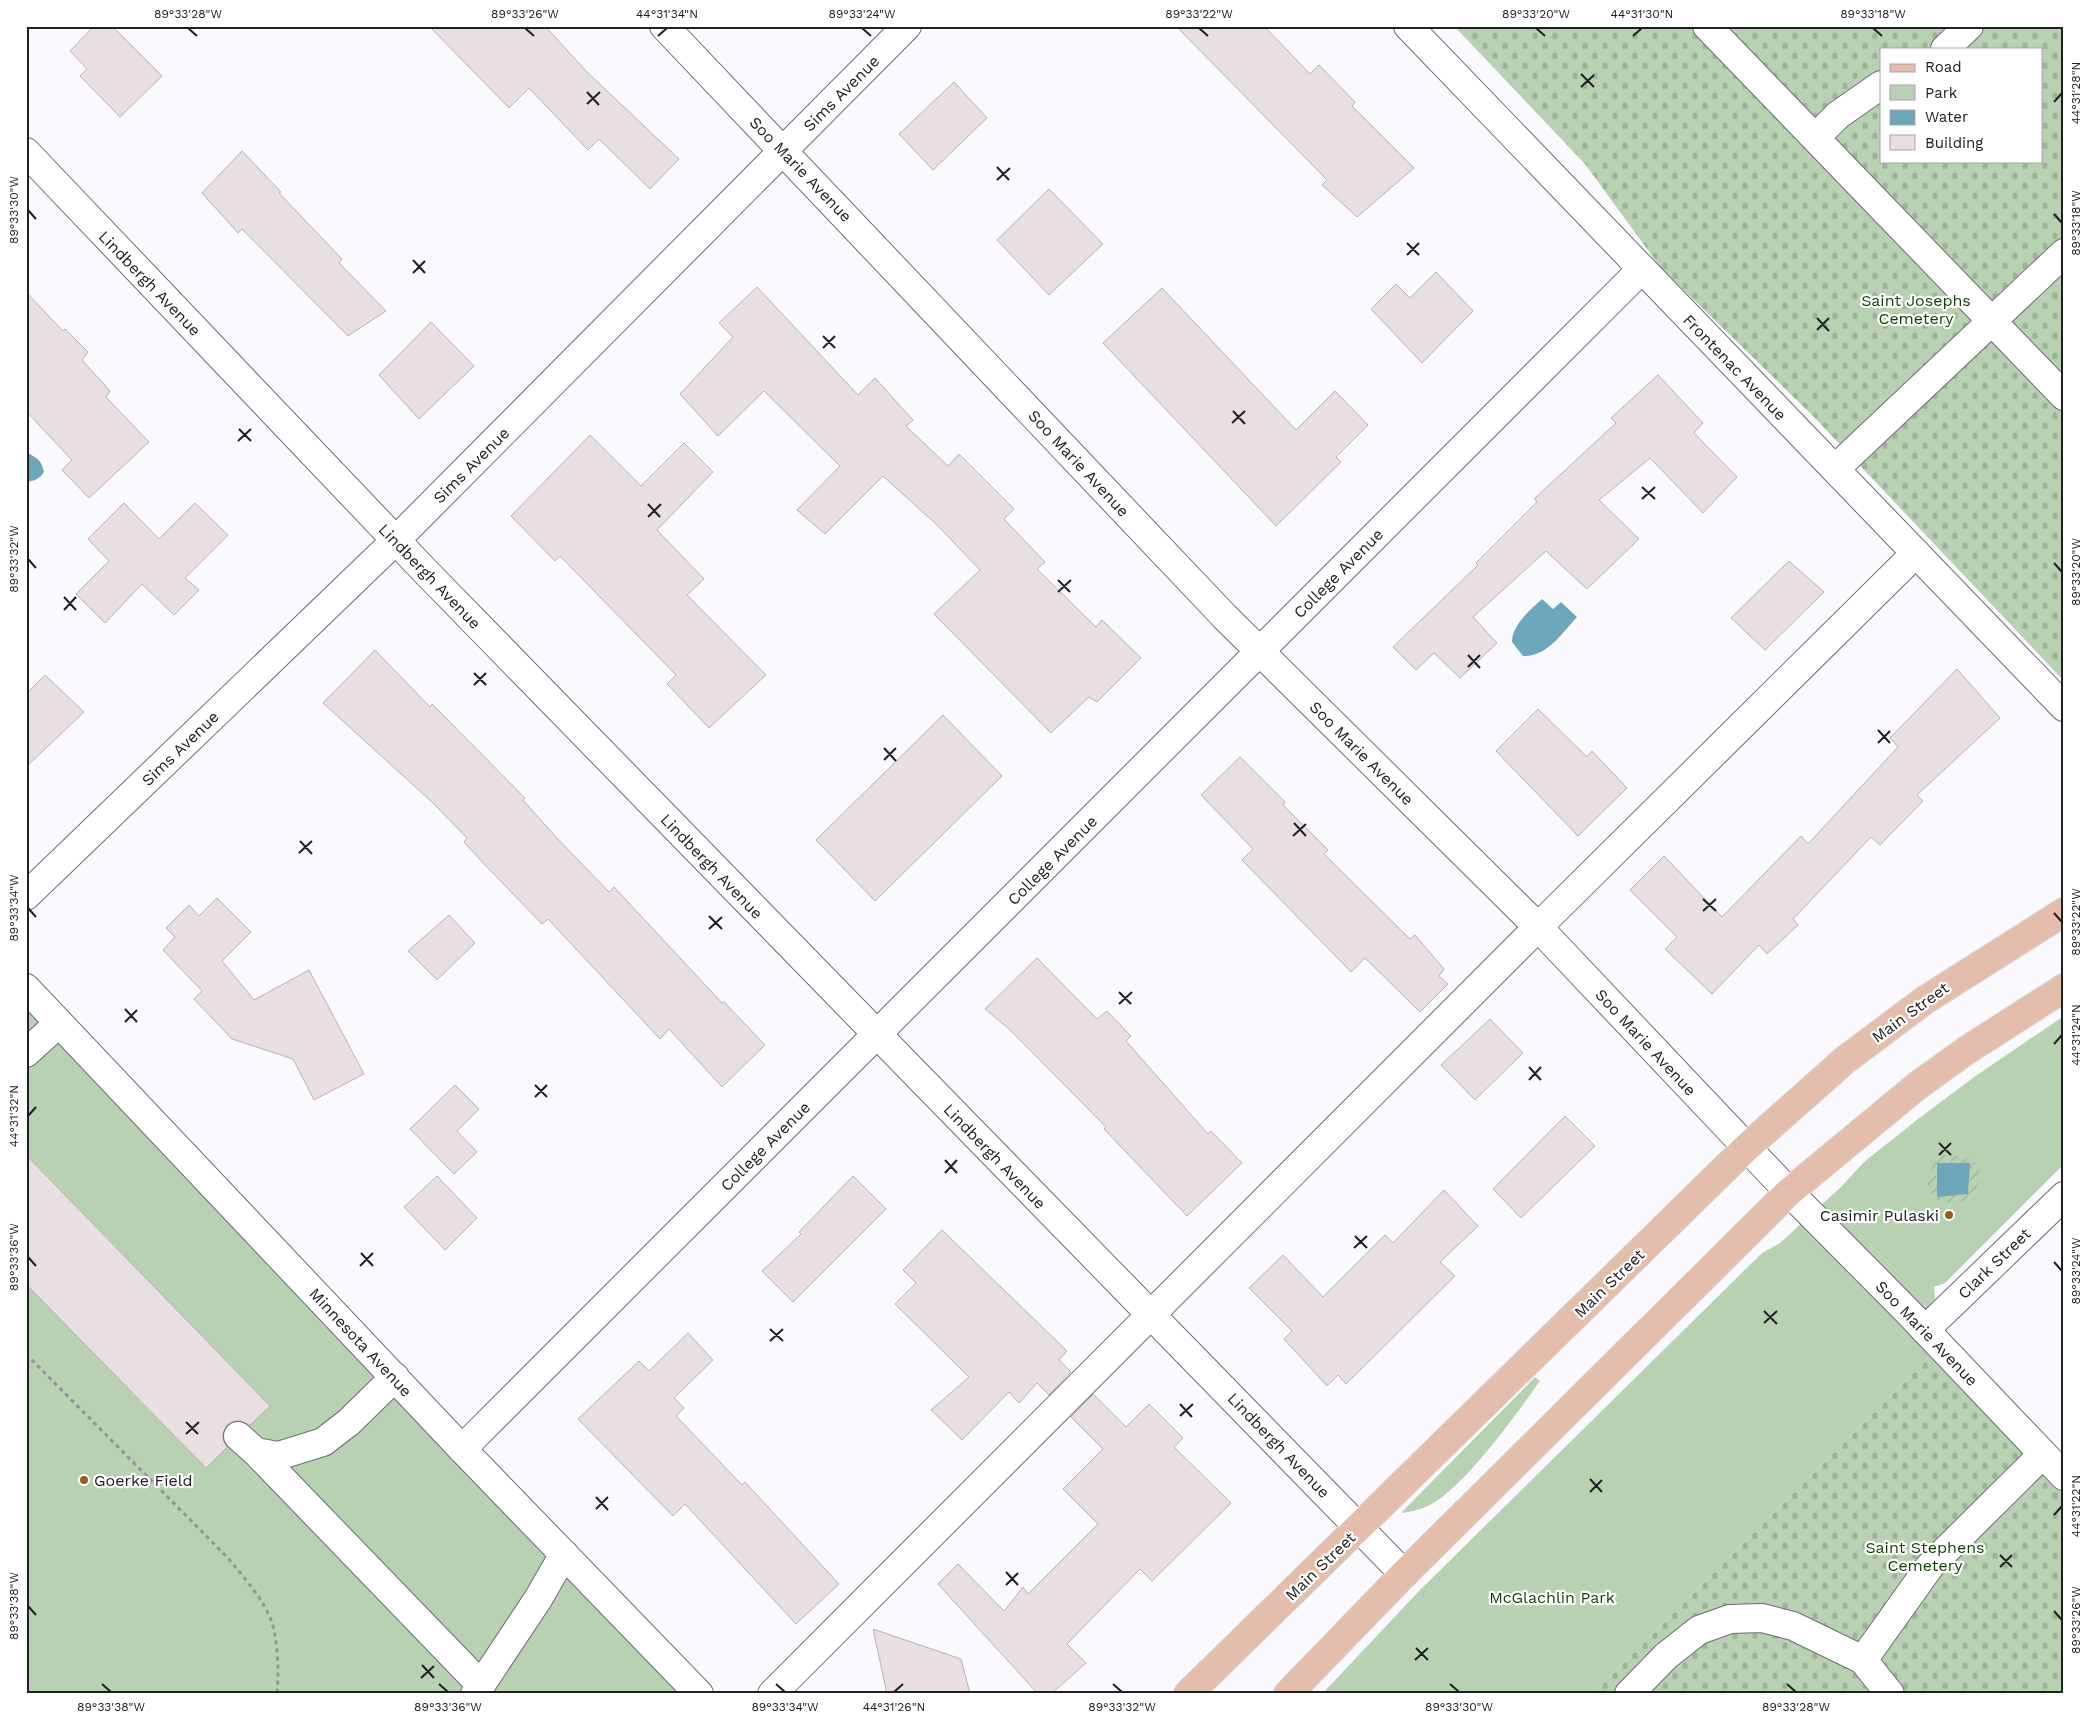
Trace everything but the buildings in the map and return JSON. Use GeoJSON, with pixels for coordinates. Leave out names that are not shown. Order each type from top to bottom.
{"type":"FeatureCollection","features":[{"type":"Feature","properties":{"kind":"main road","name":"Main Street"},"geometry":{"type":"LineString","coordinates":[[1188,1694],[1746,1148],[1845,1060],[1925,1000],[2064,912]]}},
{"type":"Feature","properties":{"kind":"main road"},"geometry":{"type":"LineString","coordinates":[[1288,1694],[1404,1574],[1788,1192],[1917,1086],[1967,1050],[2064,988]]}},
{"type":"Feature","properties":{"kind":"street","name":"Soo Marie Avenue"},"geometry":{"type":"LineString","coordinates":[[664,26],[1259,652],[1538,927],[1788,1192],[1925,1330],[2064,1476]]}},
{"type":"Feature","properties":{"kind":"street","name":"Sims Avenue"},"geometry":{"type":"LineString","coordinates":[[26,896],[396,540],[907,26]]}},
{"type":"Feature","properties":{"kind":"street","name":"Frontenac Avenue"},"geometry":{"type":"LineString","coordinates":[[1408,26],[2064,707]]}},
{"type":"Feature","properties":{"kind":"street"},"geometry":{"type":"LineString","coordinates":[[1707,26],[2064,396]]}},
{"type":"Feature","properties":{"kind":"street"},"geometry":{"type":"LineString","coordinates":[[1946,48],[1969,26]]}},
{"type":"Feature","properties":{"kind":"street"},"geometry":{"type":"LineString","coordinates":[[1816,137],[1838,115],[1880,86]]}},
{"type":"Feature","properties":{"kind":"street","name":"Lindbergh Avenue"},"geometry":{"type":"LineString","coordinates":[[26,152],[396,540],[1404,1574]]}},
{"type":"Feature","properties":{"kind":"street"},"geometry":{"type":"LineString","coordinates":[[1835,469],[2064,253]]}},
{"type":"Feature","properties":{"kind":"street","name":"College Avenue"},"geometry":{"type":"LineString","coordinates":[[462,1449],[1641,270]]}},
{"type":"Feature","properties":{"kind":"street"},"geometry":{"type":"LineString","coordinates":[[772,1694],[1538,927],[1916,553]]}},
{"type":"Feature","properties":{"kind":"street","name":"Minnesota Avenue"},"geometry":{"type":"LineString","coordinates":[[26,988],[462,1449],[699,1694]]}},
{"type":"Feature","properties":{"kind":"street"},"geometry":{"type":"LineString","coordinates":[[26,1053],[59,1023]]}},
{"type":"Feature","properties":{"kind":"street","name":"Clark Street"},"geometry":{"type":"LineString","coordinates":[[1925,1330],[2064,1196]]}},
{"type":"Feature","properties":{"kind":"street"},"geometry":{"type":"LineString","coordinates":[[395,1378],[348,1422],[323,1442],[278,1456],[247,1444],[478,1690],[538,1599],[564,1554]]}},
{"type":"Feature","properties":{"kind":"street"},"geometry":{"type":"LineString","coordinates":[[1863,1660],[1930,1566],[2043,1454]]}},
{"type":"Feature","properties":{"kind":"street"},"geometry":{"type":"LineString","coordinates":[[1629,1694],[1666,1656],[1699,1630],[1730,1619],[1762,1618],[1793,1626],[1863,1660],[1890,1694]]}},
{"type":"Feature","properties":{"kind":"path"},"geometry":{"type":"LineString","coordinates":[[26,1354],[229,1559],[258,1597],[271,1622],[278,1679],[277,1694]]}},
{"type":"Feature","properties":{"kind":"green space","name":"Saint Josephs Cemetery"},"geometry":{"type":"Polygon","coordinates":[[[1454,26],[2064,26],[2064,681],[1811,414],[1661,268],[1585,164],[1454,26]]]}},
{"type":"Feature","properties":{"kind":"green space"},"geometry":{"type":"Polygon","coordinates":[[[26,988],[699,1694],[26,1694],[26,988]]]}},
{"type":"Feature","properties":{"kind":"green space","name":"McGlachlin Park"},"geometry":{"type":"Polygon","coordinates":[[[2064,1016],[2064,1164],[1945,1283],[1934,1287],[1940,1346],[1592,1694],[1322,1694],[1420,1590],[1762,1253],[1780,1243],[1841,1187],[1864,1162],[1918,1119],[1977,1075],[2064,1016]]]}},
{"type":"Feature","properties":{"kind":"green space"},"geometry":{"type":"Polygon","coordinates":[[[1944,1155],[1968,1157],[1977,1164],[1980,1175],[1979,1184],[1969,1198],[1951,1203],[1931,1196],[1928,1184],[1929,1173],[1931,1167],[1944,1155]]]}},
{"type":"Feature","properties":{"kind":"green space","name":"Saint Stephens Cemetery"},"geometry":{"type":"Polygon","coordinates":[[[1940,1346],[2064,1476],[2064,1694],[1592,1694],[1940,1346]]]}},
{"type":"Feature","properties":{"kind":"green space"},"geometry":{"type":"Polygon","coordinates":[[[1535,1377],[1540,1381],[1470,1471],[1453,1488],[1437,1500],[1420,1509],[1401,1513],[1535,1377]]]}},
{"type":"Feature","properties":{"kind":"water"},"geometry":{"type":"Polygon","coordinates":[[[26,451],[40,461],[44,472],[36,479],[26,482],[26,451]]]}},
{"type":"Feature","properties":{"kind":"water"},"geometry":{"type":"Polygon","coordinates":[[[1542,599],[1553,609],[1561,602],[1577,617],[1560,637],[1547,648],[1539,653],[1523,656],[1512,642],[1515,630],[1522,618],[1542,599]]]}},
{"type":"Feature","properties":{"kind":"water"},"geometry":{"type":"Polygon","coordinates":[[[1937,1163],[1970,1163],[1968,1194],[1937,1197],[1937,1163]]]}},
{"type":"Feature","properties":{"kind":"place","name":"Casimir Pulaski"},"geometry":{"type":"Point","coordinates":[1949,1215]}},
{"type":"Feature","properties":{"kind":"place","name":"Goerke Field"},"geometry":{"type":"Point","coordinates":[84,1480]}}]}
